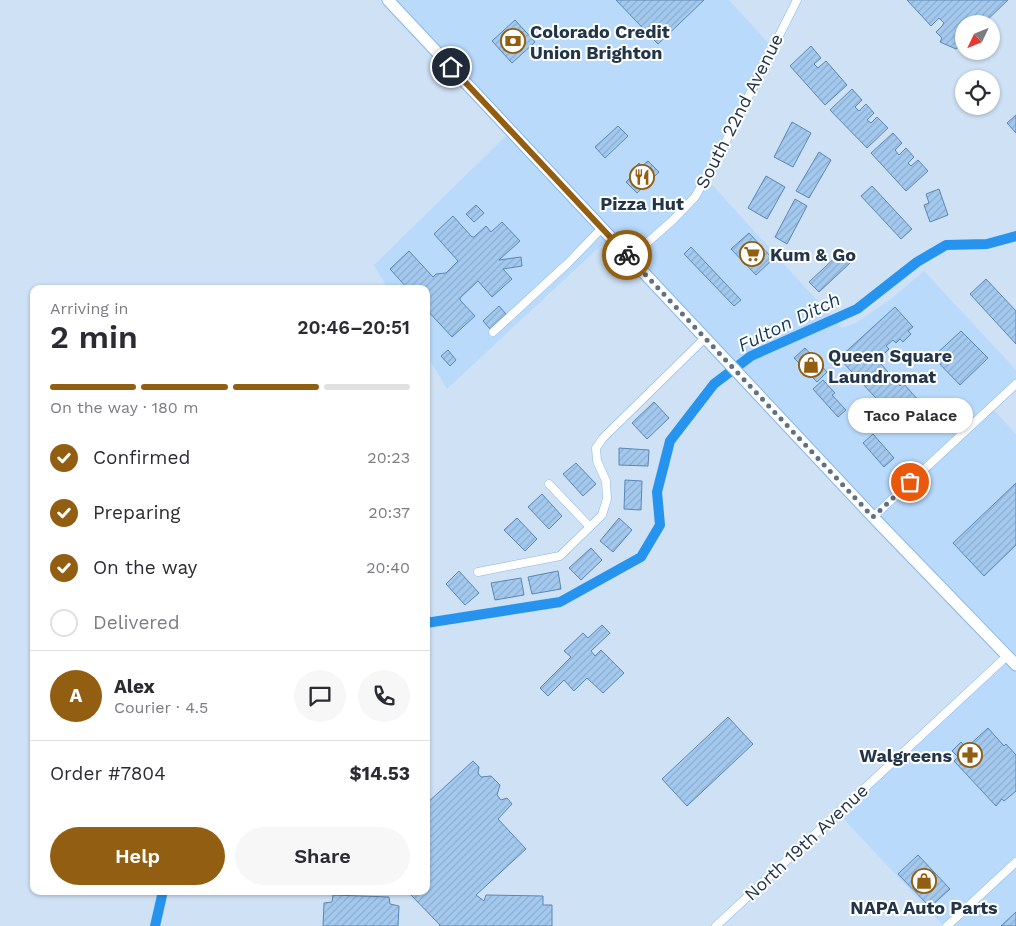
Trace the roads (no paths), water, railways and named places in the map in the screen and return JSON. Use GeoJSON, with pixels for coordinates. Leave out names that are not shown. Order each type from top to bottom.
{"type":"FeatureCollection","features":[{"type":"Feature","properties":{"kind":"main road"},"geometry":{"type":"LineString","coordinates":[[388,0],[873,517],[1016,666]]}},
{"type":"Feature","properties":{"kind":"street","name":"South 22nd Avenue"},"geometry":{"type":"LineString","coordinates":[[630,258],[678,215],[695,196],[720,153],[797,0]]}},
{"type":"Feature","properties":{"kind":"street"},"geometry":{"type":"LineString","coordinates":[[493,332],[568,263],[602,228]]}},
{"type":"Feature","properties":{"kind":"street"},"geometry":{"type":"LineString","coordinates":[[478,572],[560,556],[602,515],[606,499],[606,481],[597,461],[596,448],[602,438],[705,338]]}},
{"type":"Feature","properties":{"kind":"street"},"geometry":{"type":"LineString","coordinates":[[873,517],[1016,384]]}},
{"type":"Feature","properties":{"kind":"street"},"geometry":{"type":"LineString","coordinates":[[549,484],[590,527]]}},
{"type":"Feature","properties":{"kind":"street","name":"North 19th Avenue"},"geometry":{"type":"LineString","coordinates":[[716,926],[1007,656]]}},
{"type":"Feature","properties":{"kind":"street"},"geometry":{"type":"LineString","coordinates":[[947,926],[1016,862]]}},
{"type":"Feature","properties":{"kind":"waterway","name":"Fulton Ditch"},"geometry":{"type":"LineString","coordinates":[[430,622],[560,602],[641,557],[660,525],[657,492],[670,441],[714,384],[751,356],[857,309],[917,262],[946,245],[987,244],[1016,236]]}},
{"type":"Feature","properties":{"kind":"waterway","name":"Fulton Ditch"},"geometry":{"type":"LineString","coordinates":[[155,926],[162,895]]}},
{"type":"Feature","properties":{"kind":"place","name":"Colorado Credit Union Brighton"},"geometry":{"type":"Point","coordinates":[513,41]}},
{"type":"Feature","properties":{"kind":"place","name":"Pizza Hut"},"geometry":{"type":"Point","coordinates":[642,177]}},
{"type":"Feature","properties":{"kind":"place","name":"Kum & Go"},"geometry":{"type":"Point","coordinates":[752,254]}},
{"type":"Feature","properties":{"kind":"place","name":"Queen Square Laundromat"},"geometry":{"type":"Point","coordinates":[811,365]}},
{"type":"Feature","properties":{"kind":"place","name":"Taco Palace"},"geometry":{"type":"Point","coordinates":[910,482]}},
{"type":"Feature","properties":{"kind":"place","name":"Walgreens"},"geometry":{"type":"Point","coordinates":[970,755]}},
{"type":"Feature","properties":{"kind":"place","name":"NAPA Auto Parts"},"geometry":{"type":"Point","coordinates":[924,881]}}]}
